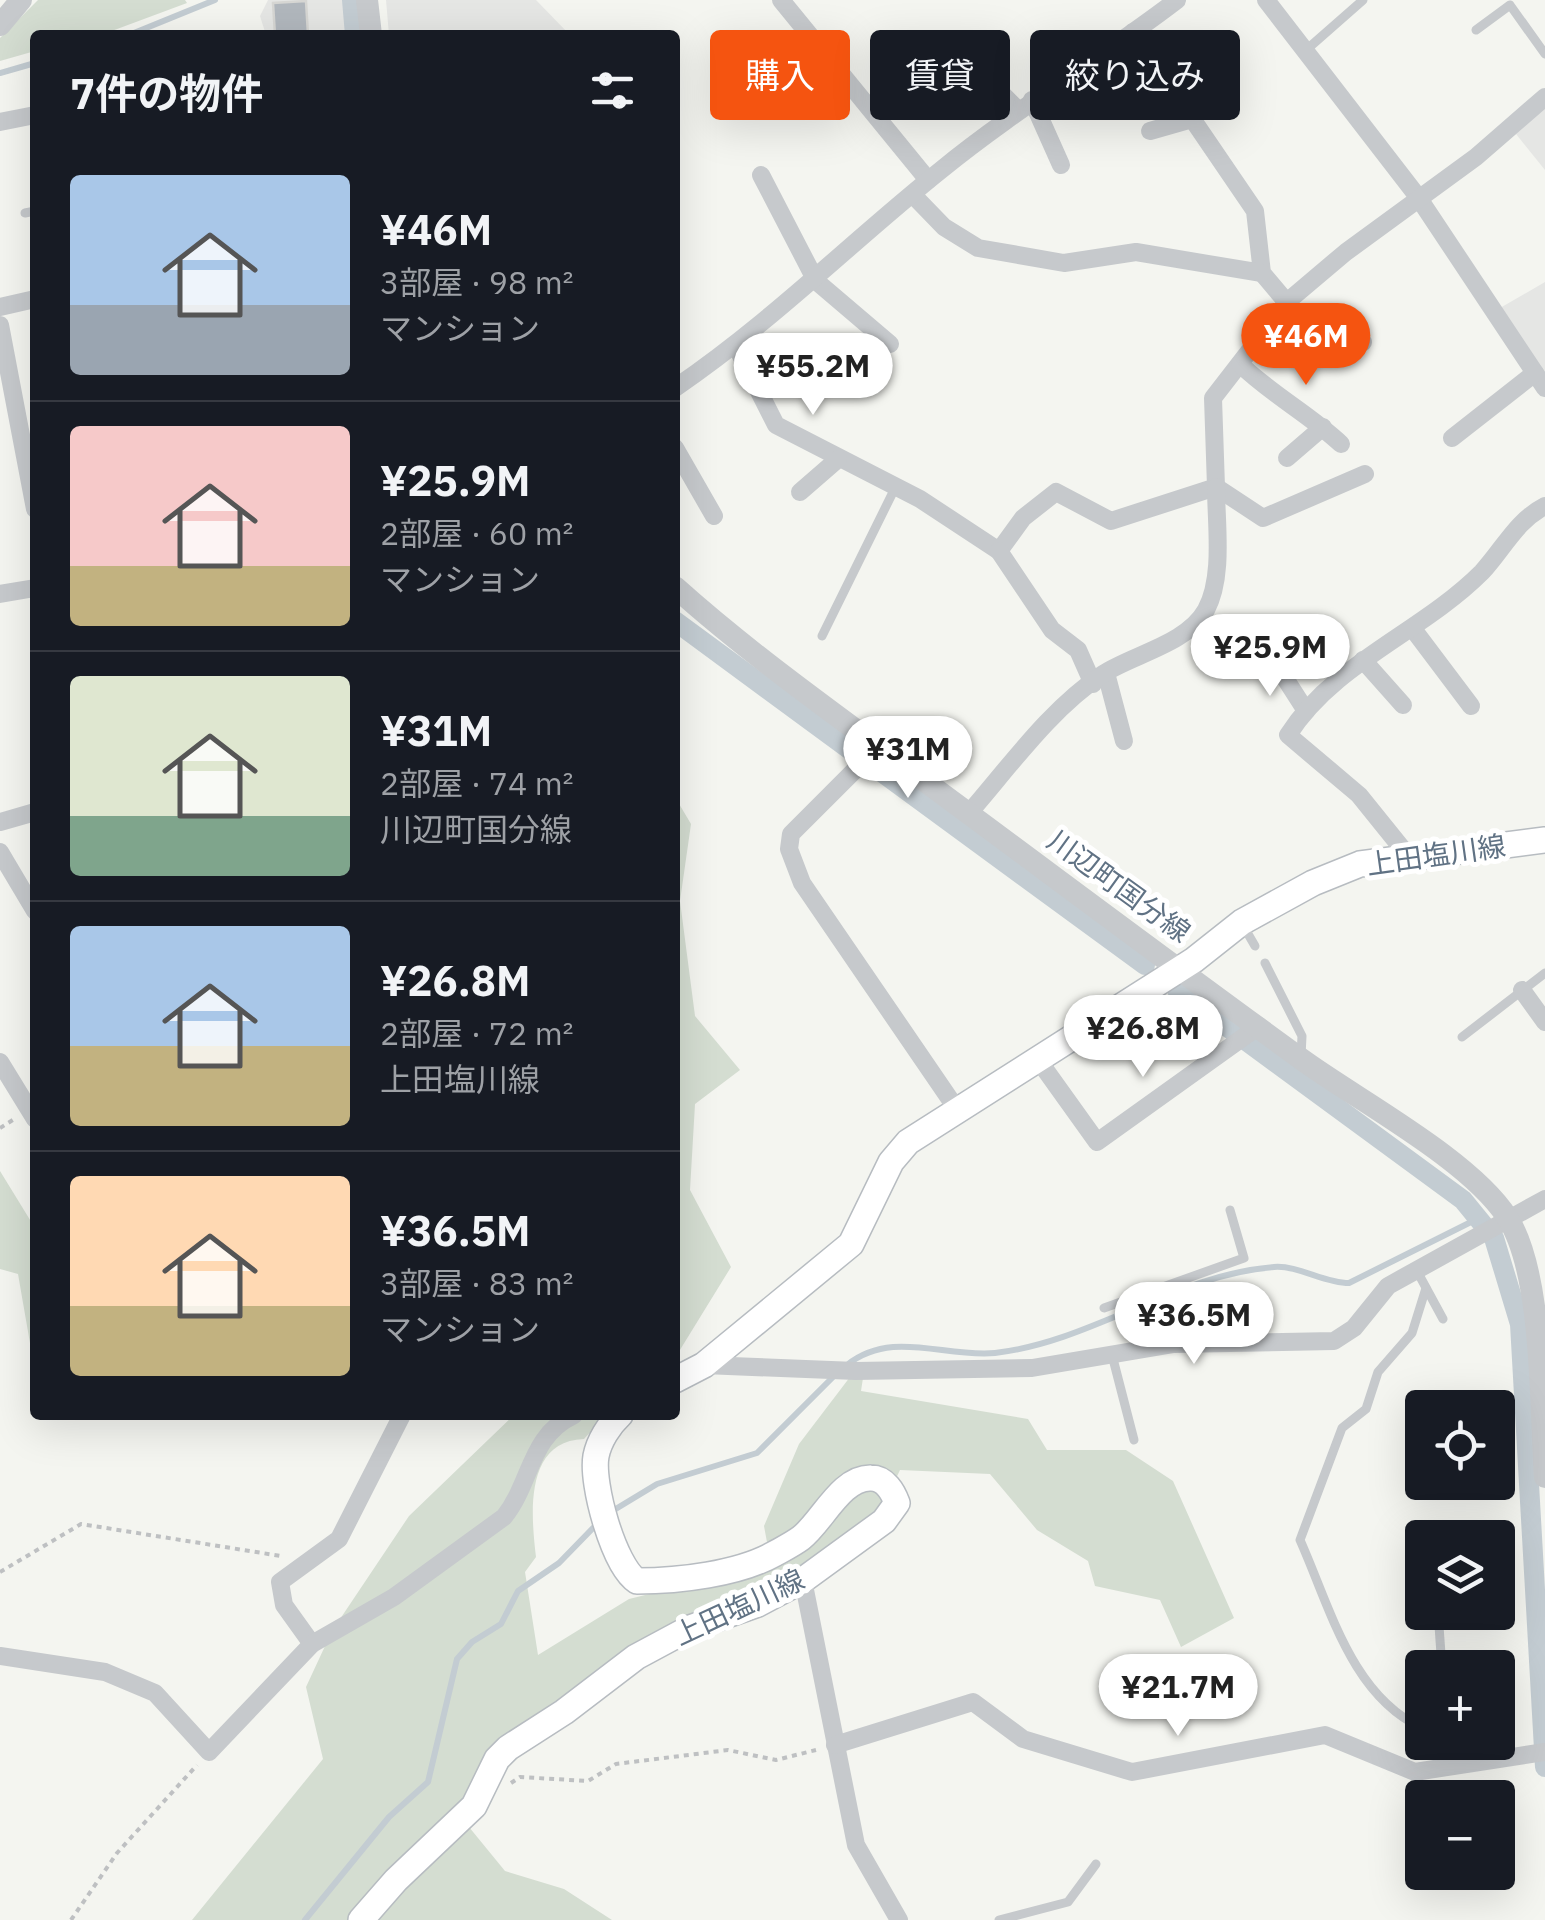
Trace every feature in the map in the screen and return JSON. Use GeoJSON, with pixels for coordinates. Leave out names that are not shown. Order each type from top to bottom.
{"type":"FeatureCollection","features":[{"type":"Feature","properties":{"kind":"main road","name":"上田塩川線"},"geometry":{"type":"LineString","coordinates":[[680,1378],[704,1366],[851,1244],[891,1162],[908,1142],[1040,1061],[1242,922],[1312,883],[1360,864],[1545,840]]}},
{"type":"Feature","properties":{"kind":"main road","name":"上田塩川線"},"geometry":{"type":"LineString","coordinates":[[362,1920],[481,1796],[496,1759],[508,1748],[564,1712],[636,1657],[690,1628],[758,1604],[803,1580],[884,1521],[897,1504],[889,1487],[871,1478],[845,1490],[803,1536],[770,1556],[734,1568],[638,1581],[627,1574],[613,1546],[595,1466],[609,1420]]}},
{"type":"Feature","properties":{"kind":"street"},"geometry":{"type":"LineString","coordinates":[[0,24],[21,0]]}},
{"type":"Feature","properties":{"kind":"street"},"geometry":{"type":"LineString","coordinates":[[368,0],[371,30]]}},
{"type":"Feature","properties":{"kind":"street"},"geometry":{"type":"LineString","coordinates":[[780,0],[928,180]]}},
{"type":"Feature","properties":{"kind":"street"},"geometry":{"type":"LineString","coordinates":[[1266,0],[1418,197],[1540,381],[1452,438]]}},
{"type":"Feature","properties":{"kind":"street"},"geometry":{"type":"LineString","coordinates":[[1136,30],[1172,1]]}},
{"type":"Feature","properties":{"kind":"street"},"geometry":{"type":"LineString","coordinates":[[1010,94],[1025,105],[1061,165]]}},
{"type":"Feature","properties":{"kind":"street"},"geometry":{"type":"LineString","coordinates":[[969,813],[1061,708],[1099,678],[1184,632],[1204,614],[1214,592],[1213,398],[1288,301],[1418,197],[1476,158],[1545,97]]}},
{"type":"Feature","properties":{"kind":"street"},"geometry":{"type":"LineString","coordinates":[[680,385],[736,346],[816,281],[928,180],[1030,102]]}},
{"type":"Feature","properties":{"kind":"street"},"geometry":{"type":"LineString","coordinates":[[0,122],[30,116]]}},
{"type":"Feature","properties":{"kind":"street"},"geometry":{"type":"LineString","coordinates":[[1150,131],[1188,120]]}},
{"type":"Feature","properties":{"kind":"street"},"geometry":{"type":"LineString","coordinates":[[1193,120],[1255,211],[1262,273],[1295,312],[1363,342]]}},
{"type":"Feature","properties":{"kind":"street"},"geometry":{"type":"LineString","coordinates":[[761,175],[816,281],[890,344]]}},
{"type":"Feature","properties":{"kind":"street"},"geometry":{"type":"LineString","coordinates":[[914,195],[944,227],[978,248],[1064,263],[1136,252],[1262,273]]}},
{"type":"Feature","properties":{"kind":"street"},"geometry":{"type":"LineString","coordinates":[[0,307],[30,301]]}},
{"type":"Feature","properties":{"kind":"street"},"geometry":{"type":"LineString","coordinates":[[0,325],[30,484]]}},
{"type":"Feature","properties":{"kind":"street"},"geometry":{"type":"LineString","coordinates":[[736,346],[776,425],[920,499],[999,552],[1052,630],[1078,650],[1099,678],[1124,741]]}},
{"type":"Feature","properties":{"kind":"street"},"geometry":{"type":"LineString","coordinates":[[1240,364],[1273,396],[1341,444]]}},
{"type":"Feature","properties":{"kind":"street"},"geometry":{"type":"LineString","coordinates":[[1287,458],[1322,427]]}},
{"type":"Feature","properties":{"kind":"street"},"geometry":{"type":"LineString","coordinates":[[680,457],[714,516]]}},
{"type":"Feature","properties":{"kind":"street"},"geometry":{"type":"LineString","coordinates":[[800,492],[838,460]]}},
{"type":"Feature","properties":{"kind":"street"},"geometry":{"type":"LineString","coordinates":[[1216,487],[1263,518],[1365,474]]}},
{"type":"Feature","properties":{"kind":"street"},"geometry":{"type":"LineString","coordinates":[[999,552],[1023,518],[1056,492],[1111,521],[1216,487]]}},
{"type":"Feature","properties":{"kind":"street"},"geometry":{"type":"LineString","coordinates":[[1409,857],[1359,795],[1288,736],[1347,668],[1413,628],[1472,581],[1508,542],[1522,518],[1545,506]]}},
{"type":"Feature","properties":{"kind":"street"},"geometry":{"type":"LineString","coordinates":[[0,594],[30,589]]}},
{"type":"Feature","properties":{"kind":"street","name":"川辺町国分線"},"geometry":{"type":"LineString","coordinates":[[680,591],[969,813],[1301,1059],[1464,1172],[1495,1225],[1524,1258],[1533,1302],[1545,1477]]}},
{"type":"Feature","properties":{"kind":"street"},"geometry":{"type":"LineString","coordinates":[[1413,628],[1471,706]]}},
{"type":"Feature","properties":{"kind":"street"},"geometry":{"type":"LineString","coordinates":[[1363,660],[1404,705]]}},
{"type":"Feature","properties":{"kind":"street"},"geometry":{"type":"LineString","coordinates":[[1274,661],[1306,711]]}},
{"type":"Feature","properties":{"kind":"street"},"geometry":{"type":"LineString","coordinates":[[879,746],[791,834],[788,849],[802,883],[958,1111]]}},
{"type":"Feature","properties":{"kind":"street"},"geometry":{"type":"LineString","coordinates":[[0,822],[30,813]]}},
{"type":"Feature","properties":{"kind":"street"},"geometry":{"type":"LineString","coordinates":[[0,852],[30,902]]}},
{"type":"Feature","properties":{"kind":"street"},"geometry":{"type":"LineString","coordinates":[[1522,990],[1545,1022]]}},
{"type":"Feature","properties":{"kind":"street"},"geometry":{"type":"LineString","coordinates":[[1040,1061],[1097,1142],[1259,1026]]}},
{"type":"Feature","properties":{"kind":"street"},"geometry":{"type":"LineString","coordinates":[[0,1062],[30,1111]]}},
{"type":"Feature","properties":{"kind":"street"},"geometry":{"type":"LineString","coordinates":[[704,1366],[856,1371],[1032,1368],[1148,1346],[1334,1341],[1354,1328],[1388,1286],[1545,1199]]}},
{"type":"Feature","properties":{"kind":"street"},"geometry":{"type":"LineString","coordinates":[[312,1644],[284,1605],[280,1582],[339,1539],[399,1420]]}},
{"type":"Feature","properties":{"kind":"street"},"geometry":{"type":"LineString","coordinates":[[0,1656],[105,1672],[155,1692],[209,1752],[312,1644],[394,1597],[504,1517],[517,1501],[540,1442],[566,1420]]}},
{"type":"Feature","properties":{"kind":"street"},"geometry":{"type":"LineString","coordinates":[[803,1580],[856,1844],[899,1920]]}},
{"type":"Feature","properties":{"kind":"street"},"geometry":{"type":"LineString","coordinates":[[835,1745],[972,1702],[1023,1739],[1132,1772],[1325,1735],[1416,1772],[1494,1760]]}},
{"type":"Feature","properties":{"kind":"street"},"geometry":{"type":"LineString","coordinates":[[1515,1757],[1545,1752]]}},
{"type":"Feature","properties":{"kind":"lane"},"geometry":{"type":"LineString","coordinates":[[1304,52],[1363,0]]}},
{"type":"Feature","properties":{"kind":"lane"},"geometry":{"type":"LineString","coordinates":[[1476,30],[1510,5],[1545,54]]}},
{"type":"Feature","properties":{"kind":"lane"},"geometry":{"type":"LineString","coordinates":[[822,636],[895,488]]}},
{"type":"Feature","properties":{"kind":"lane"},"geometry":{"type":"LineString","coordinates":[[1242,922],[1255,946]]}},
{"type":"Feature","properties":{"kind":"lane"},"geometry":{"type":"LineString","coordinates":[[1266,963],[1302,1036],[1301,1059]]}},
{"type":"Feature","properties":{"kind":"lane"},"geometry":{"type":"LineString","coordinates":[[1462,1037],[1545,972]]}},
{"type":"Feature","properties":{"kind":"lane"},"geometry":{"type":"LineString","coordinates":[[1104,1308],[1244,1258],[1230,1210]]}},
{"type":"Feature","properties":{"kind":"lane"},"geometry":{"type":"LineString","coordinates":[[1416,1271],[1443,1319]]}},
{"type":"Feature","properties":{"kind":"lane"},"geometry":{"type":"LineString","coordinates":[[1405,1720],[1366,1684],[1300,1540],[1342,1428],[1366,1409],[1378,1372],[1412,1333],[1426,1288]]}},
{"type":"Feature","properties":{"kind":"lane"},"geometry":{"type":"LineString","coordinates":[[1129,1300],[1148,1346]]}},
{"type":"Feature","properties":{"kind":"lane"},"geometry":{"type":"LineString","coordinates":[[1112,1354],[1134,1440]]}},
{"type":"Feature","properties":{"kind":"lane"},"geometry":{"type":"LineString","coordinates":[[999,1920],[1068,1902],[1096,1864]]}},
{"type":"Feature","properties":{"kind":"path"},"geometry":{"type":"LineString","coordinates":[[0,1572],[81,1524],[311,1560]]}},
{"type":"Feature","properties":{"kind":"path"},"geometry":{"type":"LineString","coordinates":[[481,1796],[488,1798],[520,1776],[588,1782],[616,1764],[728,1750],[776,1760],[835,1745]]}},
{"type":"Feature","properties":{"kind":"path"},"geometry":{"type":"LineString","coordinates":[[71,1920],[118,1854],[209,1752]]}},
{"type":"Feature","properties":{"kind":"shaded area"},"geometry":{"type":"Polygon","coordinates":[[[38,0],[187,3],[114,30],[30,30],[30,52],[0,61],[0,38],[38,0]]]}},
{"type":"Feature","properties":{"kind":"shaded area"},"geometry":{"type":"Polygon","coordinates":[[[268,0],[346,0],[349,30],[264,30],[260,16],[268,0]]]}},
{"type":"Feature","properties":{"kind":"shaded area"},"geometry":{"type":"Polygon","coordinates":[[[386,0],[536,0],[565,30],[389,30],[386,0]]]}},
{"type":"Feature","properties":{"kind":"shaded area"},"geometry":{"type":"Polygon","coordinates":[[[1545,108],[1545,170],[1516,134],[1545,108]]]}},
{"type":"Feature","properties":{"kind":"shaded area"},"geometry":{"type":"Polygon","coordinates":[[[1545,282],[1545,374],[1500,308],[1545,282]]]}},
{"type":"Feature","properties":{"kind":"shaded area"},"geometry":{"type":"Polygon","coordinates":[[[680,805],[691,824],[680,901],[680,805]]]}},
{"type":"Feature","properties":{"kind":"shaded area"},"geometry":{"type":"Polygon","coordinates":[[[680,901],[695,1016],[740,1070],[695,1104],[690,1190],[731,1267],[680,1350],[680,901]]]}},
{"type":"Feature","properties":{"kind":"shaded area"},"geometry":{"type":"Polygon","coordinates":[[[0,1171],[30,1220],[30,1343],[18,1274],[0,1269],[0,1171]]]}},
{"type":"Feature","properties":{"kind":"shaded area"},"geometry":{"type":"Polygon","coordinates":[[[850,1377],[863,1378],[861,1391],[1028,1419],[1047,1450],[1126,1450],[1173,1481],[1234,1618],[1181,1647],[1160,1600],[1095,1586],[1088,1561],[1037,1530],[990,1474],[900,1470],[879,1514],[795,1573],[598,1677],[357,1920],[192,1920],[323,1759],[306,1687],[332,1631],[409,1516],[509,1420],[601,1420],[584,1439],[565,1443],[550,1452],[536,1483],[536,1557],[525,1572],[538,1655],[629,1599],[771,1564],[764,1526],[799,1444],[850,1377]]]}},
{"type":"Feature","properties":{"kind":"shaded area"},"geometry":{"type":"Polygon","coordinates":[[[469,1827],[505,1871],[564,1889],[612,1920],[371,1920],[469,1827]]]}},
{"type":"Feature","properties":{"kind":"building"},"geometry":{"type":"Polygon","coordinates":[[[306,1],[308,30],[275,30],[273,3],[306,1]]]}},
{"type":"Feature","properties":{"kind":"waterway"},"geometry":{"type":"LineString","coordinates":[[141,30],[215,0]]}},
{"type":"Feature","properties":{"kind":"waterway"},"geometry":{"type":"LineString","coordinates":[[352,0],[355,30]]}},
{"type":"Feature","properties":{"kind":"waterway"},"geometry":{"type":"LineString","coordinates":[[0,73],[30,64]]}},
{"type":"Feature","properties":{"kind":"waterway"},"geometry":{"type":"LineString","coordinates":[[680,625],[853,752]]}},
{"type":"Feature","properties":{"kind":"waterway"},"geometry":{"type":"LineString","coordinates":[[876,768],[1145,965]]}},
{"type":"Feature","properties":{"kind":"waterway"},"geometry":{"type":"LineString","coordinates":[[1177,990],[1463,1200],[1494,1238],[1520,1324],[1545,1767]]}},
{"type":"Feature","properties":{"kind":"waterway"},"geometry":{"type":"LineString","coordinates":[[847,1365],[864,1354],[900,1347],[995,1353],[1031,1346],[1238,1272],[1283,1267],[1349,1283],[1481,1217]]}},
{"type":"Feature","properties":{"kind":"waterway"},"geometry":{"type":"LineString","coordinates":[[614,1510],[657,1484],[757,1453],[837,1373]]}},
{"type":"Feature","properties":{"kind":"waterway"},"geometry":{"type":"LineString","coordinates":[[305,1920],[389,1817],[428,1782],[457,1659],[472,1642],[501,1624],[518,1591],[559,1563],[596,1525]]}}]}
